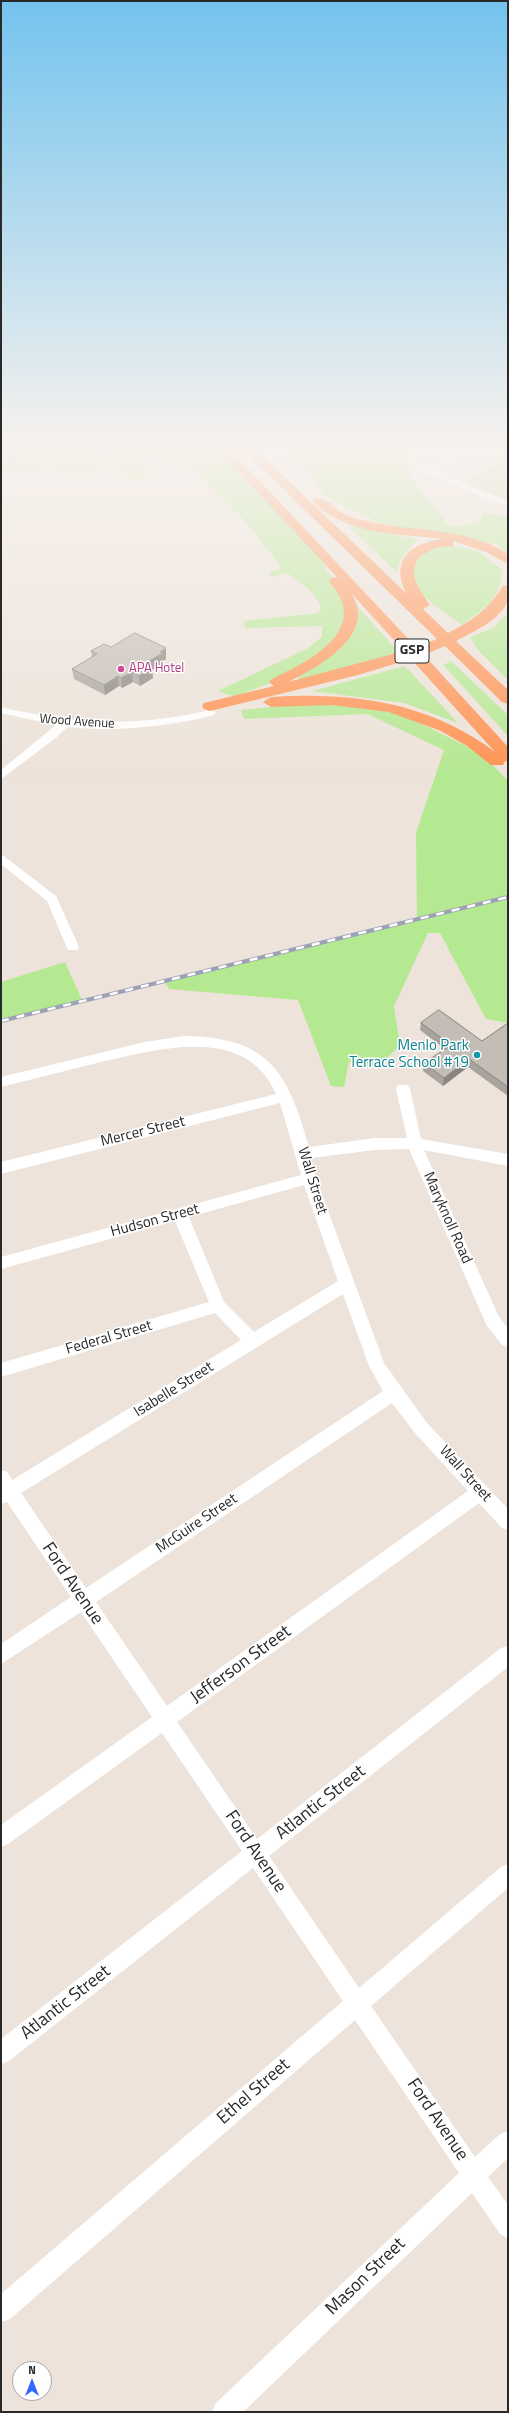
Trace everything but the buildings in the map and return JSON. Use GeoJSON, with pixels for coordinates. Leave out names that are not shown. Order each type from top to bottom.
{"type":"FeatureCollection","features":[{"type":"Feature","properties":{"kind":"highway"},"geometry":{"type":"LineString","coordinates":[[210,710],[294,673],[329,650],[348,631],[352,616],[348,598],[328,572],[320,555]]}},
{"type":"Feature","properties":{"kind":"highway","name":"GSP"},"geometry":{"type":"LineString","coordinates":[[324,555],[508,757]]}},
{"type":"Feature","properties":{"kind":"highway","name":"GSP"},"geometry":{"type":"LineString","coordinates":[[359,555],[508,698]]}},
{"type":"Feature","properties":{"kind":"highway"},"geometry":{"type":"LineString","coordinates":[[412,555],[407,564],[408,582],[414,595],[428,610],[444,637]]}},
{"type":"Feature","properties":{"kind":"highway"},"geometry":{"type":"LineString","coordinates":[[488,555],[493,557],[508,574]]}},
{"type":"Feature","properties":{"kind":"highway"},"geometry":{"type":"LineString","coordinates":[[489,618],[508,589]]}},
{"type":"Feature","properties":{"kind":"highway"},"geometry":{"type":"LineString","coordinates":[[210,710],[383,666],[449,644],[508,606]]}},
{"type":"Feature","properties":{"kind":"highway"},"geometry":{"type":"LineString","coordinates":[[210,710],[291,700],[335,700],[378,704],[416,714],[449,728],[478,746],[508,772]]}},
{"type":"Feature","properties":{"kind":"street","name":"Wood Avenue"},"geometry":{"type":"LineString","coordinates":[[1,710],[25,717],[64,723],[109,725],[188,719],[210,710]]}},
{"type":"Feature","properties":{"kind":"street"},"geometry":{"type":"LineString","coordinates":[[1,776],[52,735],[64,723]]}},
{"type":"Feature","properties":{"kind":"street"},"geometry":{"type":"LineString","coordinates":[[1,858],[52,899],[73,947]]}},
{"type":"Feature","properties":{"kind":"street","name":"Wall Street"},"geometry":{"type":"LineString","coordinates":[[1,1082],[156,1044],[185,1041],[206,1042],[249,1054],[266,1065],[280,1082],[304,1154],[309,1178],[370,1352],[393,1393],[508,1522]]}},
{"type":"Feature","properties":{"kind":"street","name":"Maryknoll Road"},"geometry":{"type":"LineString","coordinates":[[403,1089],[415,1144],[493,1321],[508,1340]]}},
{"type":"Feature","properties":{"kind":"street","name":"Mercer Street"},"geometry":{"type":"LineString","coordinates":[[1,1168],[284,1097]]}},
{"type":"Feature","properties":{"kind":"street"},"geometry":{"type":"LineString","coordinates":[[304,1154],[363,1144],[415,1144],[508,1160]]}},
{"type":"Feature","properties":{"kind":"street","name":"Hudson Street"},"geometry":{"type":"LineString","coordinates":[[1,1263],[309,1178]]}},
{"type":"Feature","properties":{"kind":"street"},"geometry":{"type":"LineString","coordinates":[[180,1214],[218,1306],[253,1342]]}},
{"type":"Feature","properties":{"kind":"street","name":"Isabelle Street"},"geometry":{"type":"LineString","coordinates":[[4,1489],[253,1342],[346,1284]]}},
{"type":"Feature","properties":{"kind":"street","name":"Federal Street"},"geometry":{"type":"LineString","coordinates":[[1,1370],[218,1306]]}},
{"type":"Feature","properties":{"kind":"street","name":"McGuire Street"},"geometry":{"type":"LineString","coordinates":[[1,1655],[393,1393]]}},
{"type":"Feature","properties":{"kind":"street","name":"Ford Avenue"},"geometry":{"type":"LineString","coordinates":[[4,1489],[165,1719],[508,2226]]}},
{"type":"Feature","properties":{"kind":"street","name":"Jefferson Street"},"geometry":{"type":"LineString","coordinates":[[1,1837],[481,1492]]}},
{"type":"Feature","properties":{"kind":"street","name":"Atlantic Street"},"geometry":{"type":"LineString","coordinates":[[1,2053],[508,1655]]}},
{"type":"Feature","properties":{"kind":"street","name":"Ethel Street"},"geometry":{"type":"LineString","coordinates":[[1,2310],[508,1874]]}},
{"type":"Feature","properties":{"kind":"street","name":"Mason Street"},"geometry":{"type":"LineString","coordinates":[[225,2412],[508,2142]]}},
{"type":"Feature","properties":{"kind":"green space"},"geometry":{"type":"Polygon","coordinates":[[[272,555],[319,555],[328,572],[340,585],[350,606],[357,606],[403,657],[303,684],[294,673],[235,697],[218,691],[308,648],[322,637],[322,626],[245,628],[244,621],[318,613],[321,608],[316,597],[287,573],[273,577],[268,573],[280,569],[280,565],[272,555]]]}},
{"type":"Feature","properties":{"kind":"green space"},"geometry":{"type":"Polygon","coordinates":[[[378,555],[405,555],[401,559],[397,573],[378,555]]]}},
{"type":"Feature","properties":{"kind":"green space"},"geometry":{"type":"Polygon","coordinates":[[[420,555],[483,555],[503,571],[497,591],[489,604],[462,625],[433,604],[420,591],[411,576],[412,561],[420,555]]]}},
{"type":"Feature","properties":{"kind":"green space"},"geometry":{"type":"Polygon","coordinates":[[[508,613],[508,680],[477,649],[470,637],[493,628],[508,613]]]}},
{"type":"Feature","properties":{"kind":"green space"},"geometry":{"type":"Polygon","coordinates":[[[451,661],[508,715],[508,736],[443,665],[451,661]]]}},
{"type":"Feature","properties":{"kind":"green space"},"geometry":{"type":"Polygon","coordinates":[[[405,666],[458,723],[404,703],[312,691],[405,666]]]}},
{"type":"Feature","properties":{"kind":"green space"},"geometry":{"type":"Polygon","coordinates":[[[325,702],[400,713],[482,754],[508,781],[508,1023],[486,1019],[440,933],[428,933],[394,1006],[400,1045],[378,1067],[349,1062],[344,1087],[331,1086],[298,1000],[169,989],[164,980],[417,918],[416,833],[444,750],[367,714],[244,719],[241,710],[325,702]]]}},
{"type":"Feature","properties":{"kind":"green space"},"geometry":{"type":"Polygon","coordinates":[[[65,962],[82,1000],[1,1019],[1,982],[65,962]]]}},
{"type":"Feature","properties":{"kind":"railway"},"geometry":{"type":"LineString","coordinates":[[1,1021],[508,897]]}},
{"type":"Feature","properties":{"kind":"place","name":"APA Hotel"},"geometry":{"type":"Point","coordinates":[121,669]}},
{"type":"Feature","properties":{"kind":"place","name":"Menlo Park Terrace School #19"},"geometry":{"type":"Point","coordinates":[477,1055]}}]}
